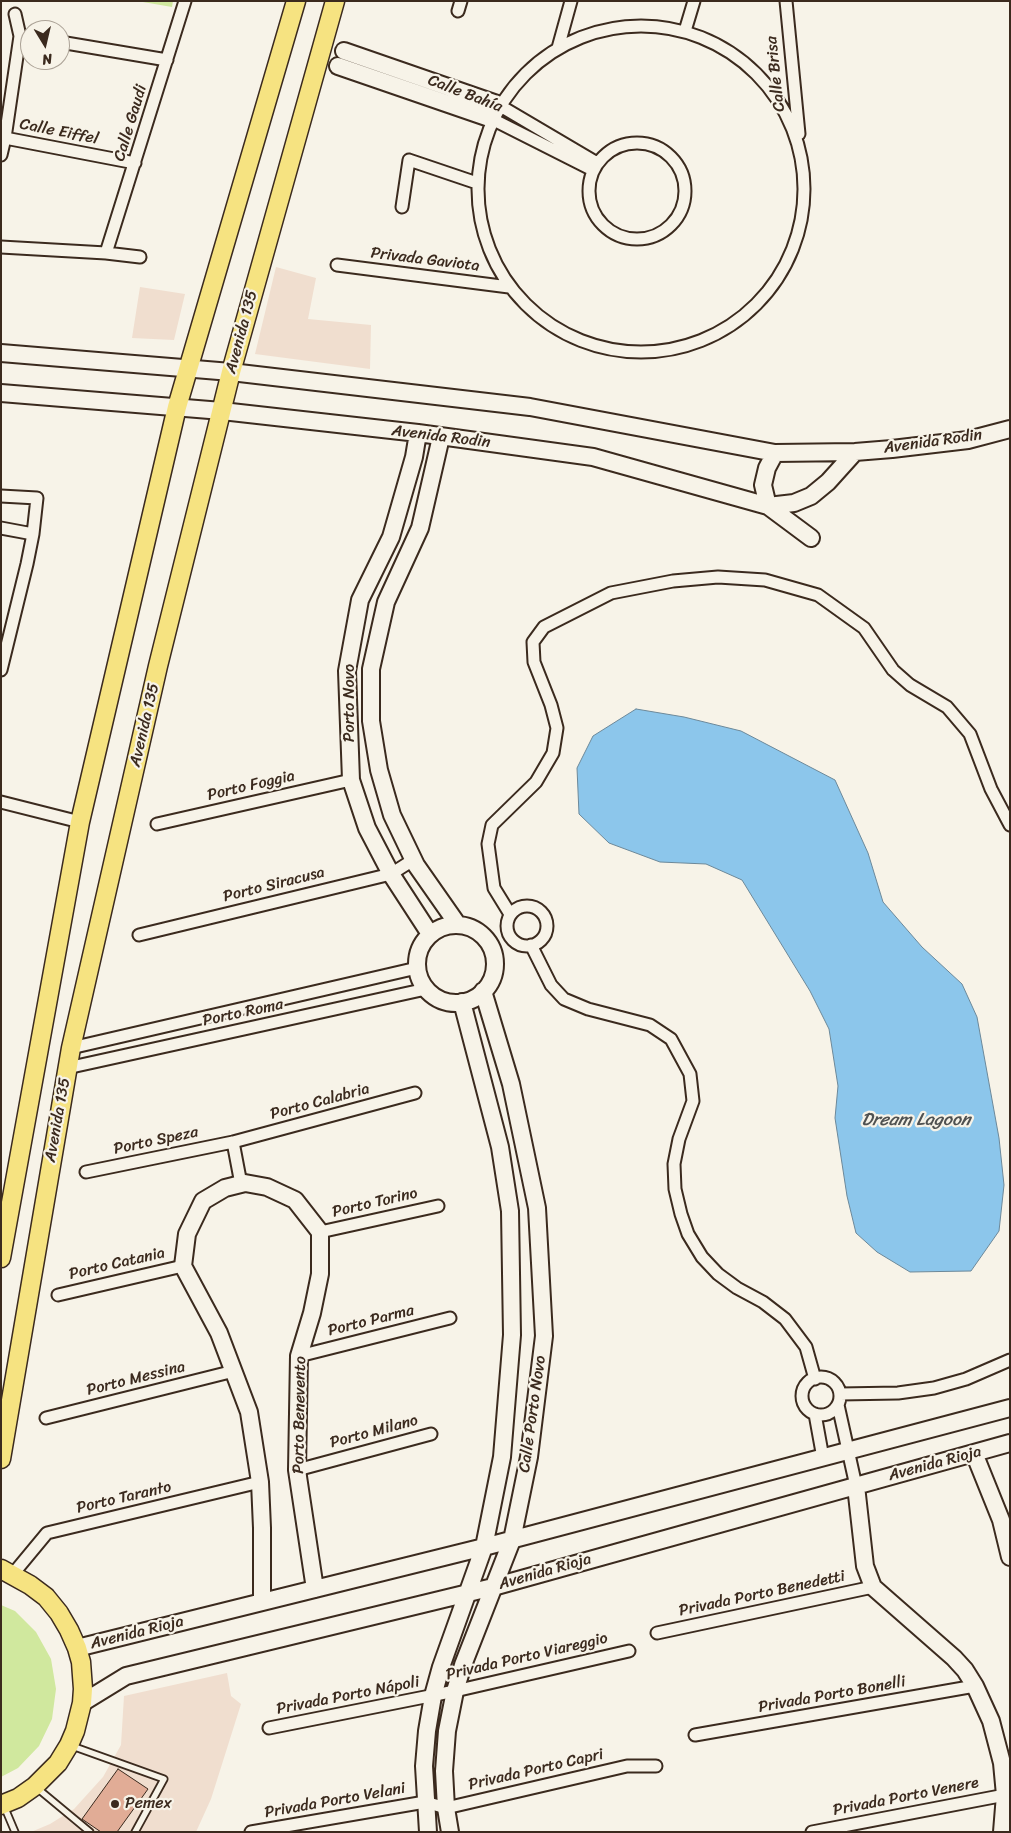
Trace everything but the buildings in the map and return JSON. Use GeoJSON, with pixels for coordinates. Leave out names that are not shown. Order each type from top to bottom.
{"type":"FeatureCollection","features":[{"type":"Feature","properties":{"kind":"main road","name":"Avenida 135"},"geometry":{"type":"LineString","coordinates":[[1,1258],[80,822],[177,407],[296,1]]}},
{"type":"Feature","properties":{"kind":"main road","name":"Avenida 135"},"geometry":{"type":"LineString","coordinates":[[1,1458],[67,1068],[158,666],[231,372],[334,1]]}},
{"type":"Feature","properties":{"kind":"main road"},"geometry":{"type":"LineString","coordinates":[[2,1805],[18,1798],[51,1771],[69,1745],[77,1724],[82,1702],[82,1675],[77,1648],[64,1621],[53,1605],[34,1588],[7,1571]]}},
{"type":"Feature","properties":{"kind":"street","name":"Calle Gaudi"},"geometry":{"type":"LineString","coordinates":[[106,253],[185,1]]}},
{"type":"Feature","properties":{"kind":"street"},"geometry":{"type":"LineString","coordinates":[[558,48],[571,1]]}},
{"type":"Feature","properties":{"kind":"street"},"geometry":{"type":"LineString","coordinates":[[686,31],[694,1]]}},
{"type":"Feature","properties":{"kind":"street","name":"Calle Brisa"},"geometry":{"type":"LineString","coordinates":[[495,111],[482,148],[477,183],[480,220],[491,255],[509,287],[541,319],[581,341],[626,352],[671,350],[714,335],[752,310],[781,275],[800,233],[806,188],[786,1]]}},
{"type":"Feature","properties":{"kind":"street"},"geometry":{"type":"LineString","coordinates":[[15,14],[20,26]]}},
{"type":"Feature","properties":{"kind":"street"},"geometry":{"type":"LineString","coordinates":[[495,111],[521,77],[558,48],[598,31],[642,25],[686,31],[736,54],[776,93],[800,143]]}},
{"type":"Feature","properties":{"kind":"street"},"geometry":{"type":"LineString","coordinates":[[70,44],[167,60]]}},
{"type":"Feature","properties":{"kind":"street","name":"Calle Bahía"},"geometry":{"type":"LineString","coordinates":[[321,51],[344,51],[495,111],[595,167]]}},
{"type":"Feature","properties":{"kind":"street","name":"Calle Bahía"},"geometry":{"type":"LineString","coordinates":[[321,51],[338,66],[495,111]]}},
{"type":"Feature","properties":{"kind":"street"},"geometry":{"type":"LineString","coordinates":[[1,155],[20,62]]}},
{"type":"Feature","properties":{"kind":"street","name":"Calle Eiffel"},"geometry":{"type":"LineString","coordinates":[[5,138],[135,164]]}},
{"type":"Feature","properties":{"kind":"street"},"geometry":{"type":"LineString","coordinates":[[637,143],[653,145],[666,152],[677,163],[684,177],[686,193],[682,208],[675,221],[663,232],[649,238],[633,239],[618,235],[605,227],[595,215],[590,200],[589,185],[595,167],[608,152],[622,145],[637,143]]}},
{"type":"Feature","properties":{"kind":"street"},"geometry":{"type":"LineString","coordinates":[[402,208],[409,160],[477,183]]}},
{"type":"Feature","properties":{"kind":"street"},"geometry":{"type":"LineString","coordinates":[[1,247],[106,253],[140,257]]}},
{"type":"Feature","properties":{"kind":"street","name":"Privada Gaviota"},"geometry":{"type":"LineString","coordinates":[[337,266],[509,287]]}},
{"type":"Feature","properties":{"kind":"street","name":"Avenida Rodin"},"geometry":{"type":"LineString","coordinates":[[1,353],[231,372],[530,407],[775,453],[855,452],[968,440],[1010,429]]}},
{"type":"Feature","properties":{"kind":"street","name":"Avenida Rodin"},"geometry":{"type":"LineString","coordinates":[[1,393],[222,411],[418,433],[593,457],[768,506],[794,503],[811,496],[828,482],[855,452]]}},
{"type":"Feature","properties":{"kind":"street","name":"Porto Novo"},"geometry":{"type":"LineString","coordinates":[[418,433],[410,475],[392,537],[360,600],[347,671],[351,780],[367,828],[391,874],[430,934]]}},
{"type":"Feature","properties":{"kind":"street","name":"Porto Novo"},"geometry":{"type":"LineString","coordinates":[[441,437],[420,528],[386,602],[371,669],[371,721],[379,770],[392,815],[414,860],[458,925]]}},
{"type":"Feature","properties":{"kind":"street"},"geometry":{"type":"LineString","coordinates":[[775,453],[767,468],[763,485],[768,506],[811,538]]}},
{"type":"Feature","properties":{"kind":"street"},"geometry":{"type":"LineString","coordinates":[[1,496],[37,498],[27,564],[1,670]]}},
{"type":"Feature","properties":{"kind":"street"},"geometry":{"type":"LineString","coordinates":[[1,528],[33,534]]}},
{"type":"Feature","properties":{"kind":"street"},"geometry":{"type":"LineString","coordinates":[[510,914],[494,888],[488,844],[492,825],[536,782],[553,753],[557,728],[551,705],[534,662],[533,642],[544,627],[611,593],[673,581],[718,577],[765,580],[818,595],[864,628],[893,670],[910,685],[946,707],[970,734],[991,789],[1006,809],[1010,825]]}},
{"type":"Feature","properties":{"kind":"street","name":"Porto Foggia"},"geometry":{"type":"LineString","coordinates":[[157,824],[351,780]]}},
{"type":"Feature","properties":{"kind":"street"},"geometry":{"type":"LineString","coordinates":[[1,802],[80,822]]}},
{"type":"Feature","properties":{"kind":"street","name":"Porto Siracusa"},"geometry":{"type":"LineString","coordinates":[[139,935],[391,874],[414,860]]}},
{"type":"Feature","properties":{"kind":"street"},"geometry":{"type":"LineString","coordinates":[[527,905],[540,910],[544,914],[548,927],[546,934],[531,946],[518,944],[509,934],[507,920],[510,914],[521,906],[527,905]]}},
{"type":"Feature","properties":{"kind":"street"},"geometry":{"type":"LineString","coordinates":[[458,925],[471,928],[482,934],[490,944],[494,956],[495,969],[491,981],[484,991],[474,998],[462,1002],[449,1002],[437,997],[426,989],[420,979],[417,968],[418,955],[422,944],[430,934],[444,927],[458,925]]}},
{"type":"Feature","properties":{"kind":"street"},"geometry":{"type":"LineString","coordinates":[[531,946],[551,985],[564,999],[588,1009],[650,1025],[671,1040],[690,1074],[693,1101],[679,1139],[674,1164],[675,1189],[688,1234],[702,1257],[718,1274],[737,1288],[763,1302],[785,1319],[806,1347],[815,1379]]}},
{"type":"Feature","properties":{"kind":"street","name":"Porto Roma"},"geometry":{"type":"LineString","coordinates":[[71,1048],[417,968]]}},
{"type":"Feature","properties":{"kind":"street","name":"Porto Roma"},"geometry":{"type":"LineString","coordinates":[[67,1068],[426,989]]}},
{"type":"Feature","properties":{"kind":"street","name":"Calle Porto Novo"},"geometry":{"type":"LineString","coordinates":[[450,1832],[446,1808],[444,1771],[447,1731],[455,1691],[463,1665],[512,1540],[529,1457],[544,1336],[537,1208],[511,1084],[484,991]]}},
{"type":"Feature","properties":{"kind":"street","name":"Calle Porto Novo"},"geometry":{"type":"LineString","coordinates":[[428,1832],[425,1802],[427,1731],[433,1696],[441,1668],[484,1547],[502,1457],[512,1335],[510,1211],[500,1147],[462,1002]]}},
{"type":"Feature","properties":{"kind":"street"},"geometry":{"type":"LineString","coordinates":[[116,1038],[119,1057]]}},
{"type":"Feature","properties":{"kind":"street","name":"Porto Calabria"},"geometry":{"type":"LineString","coordinates":[[233,1142],[415,1094]]}},
{"type":"Feature","properties":{"kind":"street"},"geometry":{"type":"LineString","coordinates":[[233,1142],[241,1184]]}},
{"type":"Feature","properties":{"kind":"street","name":"Porto Speza"},"geometry":{"type":"LineString","coordinates":[[86,1172],[233,1142]]}},
{"type":"Feature","properties":{"kind":"street"},"geometry":{"type":"LineString","coordinates":[[262,1602],[260,1482],[249,1412],[219,1333],[183,1266],[187,1234],[203,1201],[225,1188],[244,1183],[267,1187],[295,1200],[320,1232]]}},
{"type":"Feature","properties":{"kind":"street","name":"Porto Torino"},"geometry":{"type":"LineString","coordinates":[[320,1232],[438,1206]]}},
{"type":"Feature","properties":{"kind":"street","name":"Porto Benevento"},"geometry":{"type":"LineString","coordinates":[[315,1589],[297,1470],[299,1356],[312,1312],[320,1274],[320,1232]]}},
{"type":"Feature","properties":{"kind":"street","name":"Porto Catania"},"geometry":{"type":"LineString","coordinates":[[58,1295],[183,1266]]}},
{"type":"Feature","properties":{"kind":"street","name":"Porto Parma"},"geometry":{"type":"LineString","coordinates":[[299,1356],[450,1318]]}},
{"type":"Feature","properties":{"kind":"street"},"geometry":{"type":"LineString","coordinates":[[1002,1832],[1005,1795],[1002,1763],[991,1721],[975,1686],[965,1670],[954,1658],[873,1587],[865,1566],[856,1486],[848,1452],[839,1400],[838,1387],[832,1381],[823,1378],[815,1379],[806,1386],[802,1396],[806,1407],[815,1414],[828,1414],[839,1400],[934,1388],[966,1379],[1010,1360]]}},
{"type":"Feature","properties":{"kind":"street","name":"Porto Messina"},"geometry":{"type":"LineString","coordinates":[[46,1418],[234,1371]]}},
{"type":"Feature","properties":{"kind":"street","name":"Avenida Rioja"},"geometry":{"type":"LineString","coordinates":[[77,1648],[512,1540],[1010,1408]]}},
{"type":"Feature","properties":{"kind":"street"},"geometry":{"type":"LineString","coordinates":[[815,1414],[823,1458]]}},
{"type":"Feature","properties":{"kind":"street","name":"Porto Milano"},"geometry":{"type":"LineString","coordinates":[[297,1470],[431,1434]]}},
{"type":"Feature","properties":{"kind":"street","name":"Avenida Rioja"},"geometry":{"type":"LineString","coordinates":[[82,1702],[126,1676],[493,1587],[1010,1443]]}},
{"type":"Feature","properties":{"kind":"street"},"geometry":{"type":"LineString","coordinates":[[974,1453],[1001,1520],[1010,1557]]}},
{"type":"Feature","properties":{"kind":"street","name":"Porto Taranto"},"geometry":{"type":"LineString","coordinates":[[7,1571],[47,1533],[260,1482]]}},
{"type":"Feature","properties":{"kind":"street","name":"Privada Porto Benedetti"},"geometry":{"type":"LineString","coordinates":[[657,1633],[873,1587]]}},
{"type":"Feature","properties":{"kind":"street","name":"Privada Porto Viareggio"},"geometry":{"type":"LineString","coordinates":[[433,1696],[629,1651]]}},
{"type":"Feature","properties":{"kind":"street","name":"Privada Porto Bonelli"},"geometry":{"type":"LineString","coordinates":[[695,1735],[975,1686]]}},
{"type":"Feature","properties":{"kind":"street","name":"Privada Porto Nápoli"},"geometry":{"type":"LineString","coordinates":[[269,1728],[433,1696]]}},
{"type":"Feature","properties":{"kind":"street","name":"Privada Porto Capri"},"geometry":{"type":"LineString","coordinates":[[425,1802],[446,1808],[627,1766],[656,1766]]}},
{"type":"Feature","properties":{"kind":"street","name":"Privada Porto Venere"},"geometry":{"type":"LineString","coordinates":[[812,1832],[1005,1795]]}},
{"type":"Feature","properties":{"kind":"street","name":"Privada Porto Velani"},"geometry":{"type":"LineString","coordinates":[[251,1832],[425,1802]]}},
{"type":"Feature","properties":{"kind":"lane"},"geometry":{"type":"LineString","coordinates":[[69,1745],[164,1779],[135,1832]]}},
{"type":"Feature","properties":{"kind":"lane"},"geometry":{"type":"LineString","coordinates":[[35,1786],[90,1832]]}},
{"type":"Feature","properties":{"kind":"lane"},"geometry":{"type":"LineString","coordinates":[[2,1805],[15,1832]]}},
{"type":"Feature","properties":{"kind":"shaded area"},"geometry":{"type":"Polygon","coordinates":[[[276,267],[316,278],[308,319],[371,325],[370,369],[255,354],[276,267]]]}},
{"type":"Feature","properties":{"kind":"shaded area"},"geometry":{"type":"Polygon","coordinates":[[[140,287],[185,294],[174,340],[132,338],[140,287]]]}},
{"type":"Feature","properties":{"kind":"shaded area"},"geometry":{"type":"Polygon","coordinates":[[[227,1673],[231,1696],[241,1704],[211,1799],[196,1832],[31,1832],[50,1824],[74,1809],[103,1777],[121,1745],[124,1696],[227,1673]]]}},
{"type":"Feature","properties":{"kind":"green space"},"geometry":{"type":"Polygon","coordinates":[[[137,1],[173,1],[172,7],[137,1]]]}},
{"type":"Feature","properties":{"kind":"green space"},"geometry":{"type":"Polygon","coordinates":[[[1,1605],[15,1611],[36,1632],[51,1659],[56,1689],[52,1719],[39,1746],[18,1768],[1,1777],[1,1605]]]}},
{"type":"Feature","properties":{"kind":"water","name":"Dream Lagoon"},"geometry":{"type":"Polygon","coordinates":[[[636,709],[684,717],[741,731],[835,780],[868,853],[883,902],[922,947],[962,984],[977,1017],[999,1138],[1004,1185],[999,1231],[971,1271],[910,1272],[877,1252],[856,1233],[847,1196],[835,1118],[838,1086],[829,1029],[810,991],[742,880],[706,864],[660,862],[609,843],[579,814],[577,768],[593,736],[636,709]]]}},
{"type":"Feature","properties":{"kind":"place","name":"Pemex"},"geometry":{"type":"Point","coordinates":[115,1804]}}]}
